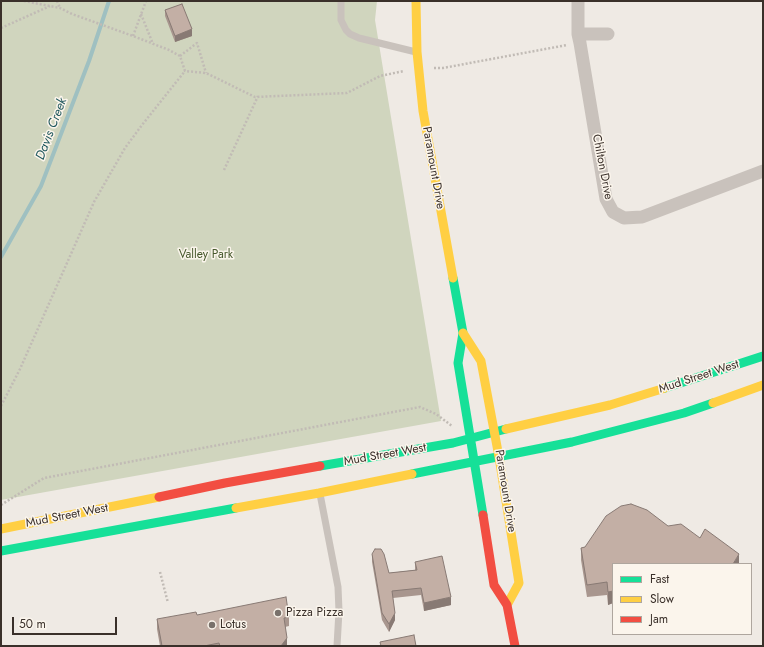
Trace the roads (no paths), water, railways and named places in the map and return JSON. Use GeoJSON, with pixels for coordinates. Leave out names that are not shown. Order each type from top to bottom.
{"type":"FeatureCollection","features":[{"type":"Feature","properties":{"kind":"main road","name":"Paramount Drive"},"geometry":{"type":"LineString","coordinates":[[416,1],[419,68],[423,112],[463,333],[458,363],[473,462],[494,585],[507,605],[514,646]]}},
{"type":"Feature","properties":{"kind":"main road","name":"Paramount Drive"},"geometry":{"type":"LineString","coordinates":[[463,333],[481,361],[500,457],[519,583],[507,605]]}},
{"type":"Feature","properties":{"kind":"main road","name":"Mud Street West"},"geometry":{"type":"LineString","coordinates":[[1,529],[225,484],[454,443],[610,405],[763,356]]}},
{"type":"Feature","properties":{"kind":"main road","name":"Mud Street West"},"geometry":{"type":"LineString","coordinates":[[1,551],[319,493],[572,442],[684,413],[763,385]]}},
{"type":"Feature","properties":{"kind":"street","name":"Chilton Drive"},"geometry":{"type":"LineString","coordinates":[[578,1],[579,39],[606,199],[613,212],[624,218],[642,217],[763,171]]}},
{"type":"Feature","properties":{"kind":"street"},"geometry":{"type":"LineString","coordinates":[[579,39],[608,34]]}},
{"type":"Feature","properties":{"kind":"lane"},"geometry":{"type":"LineString","coordinates":[[341,1],[341,20],[346,30],[350,34],[359,38],[418,52]]}},
{"type":"Feature","properties":{"kind":"lane"},"geometry":{"type":"LineString","coordinates":[[319,493],[338,587],[339,611],[337,646]]}},
{"type":"Feature","properties":{"kind":"waterway","name":"Davis Creek"},"geometry":{"type":"LineString","coordinates":[[1,257],[41,186],[89,61],[109,1]]}},
{"type":"Feature","properties":{"kind":"place","name":"Pizza Pizza"},"geometry":{"type":"Point","coordinates":[278,613]}},
{"type":"Feature","properties":{"kind":"place","name":"Lotus"},"geometry":{"type":"Point","coordinates":[212,625]}},
{"type":"Feature","properties":{"kind":"park label","name":"Valley Park"},"geometry":{"type":"Point","coordinates":[206,255]}}]}
